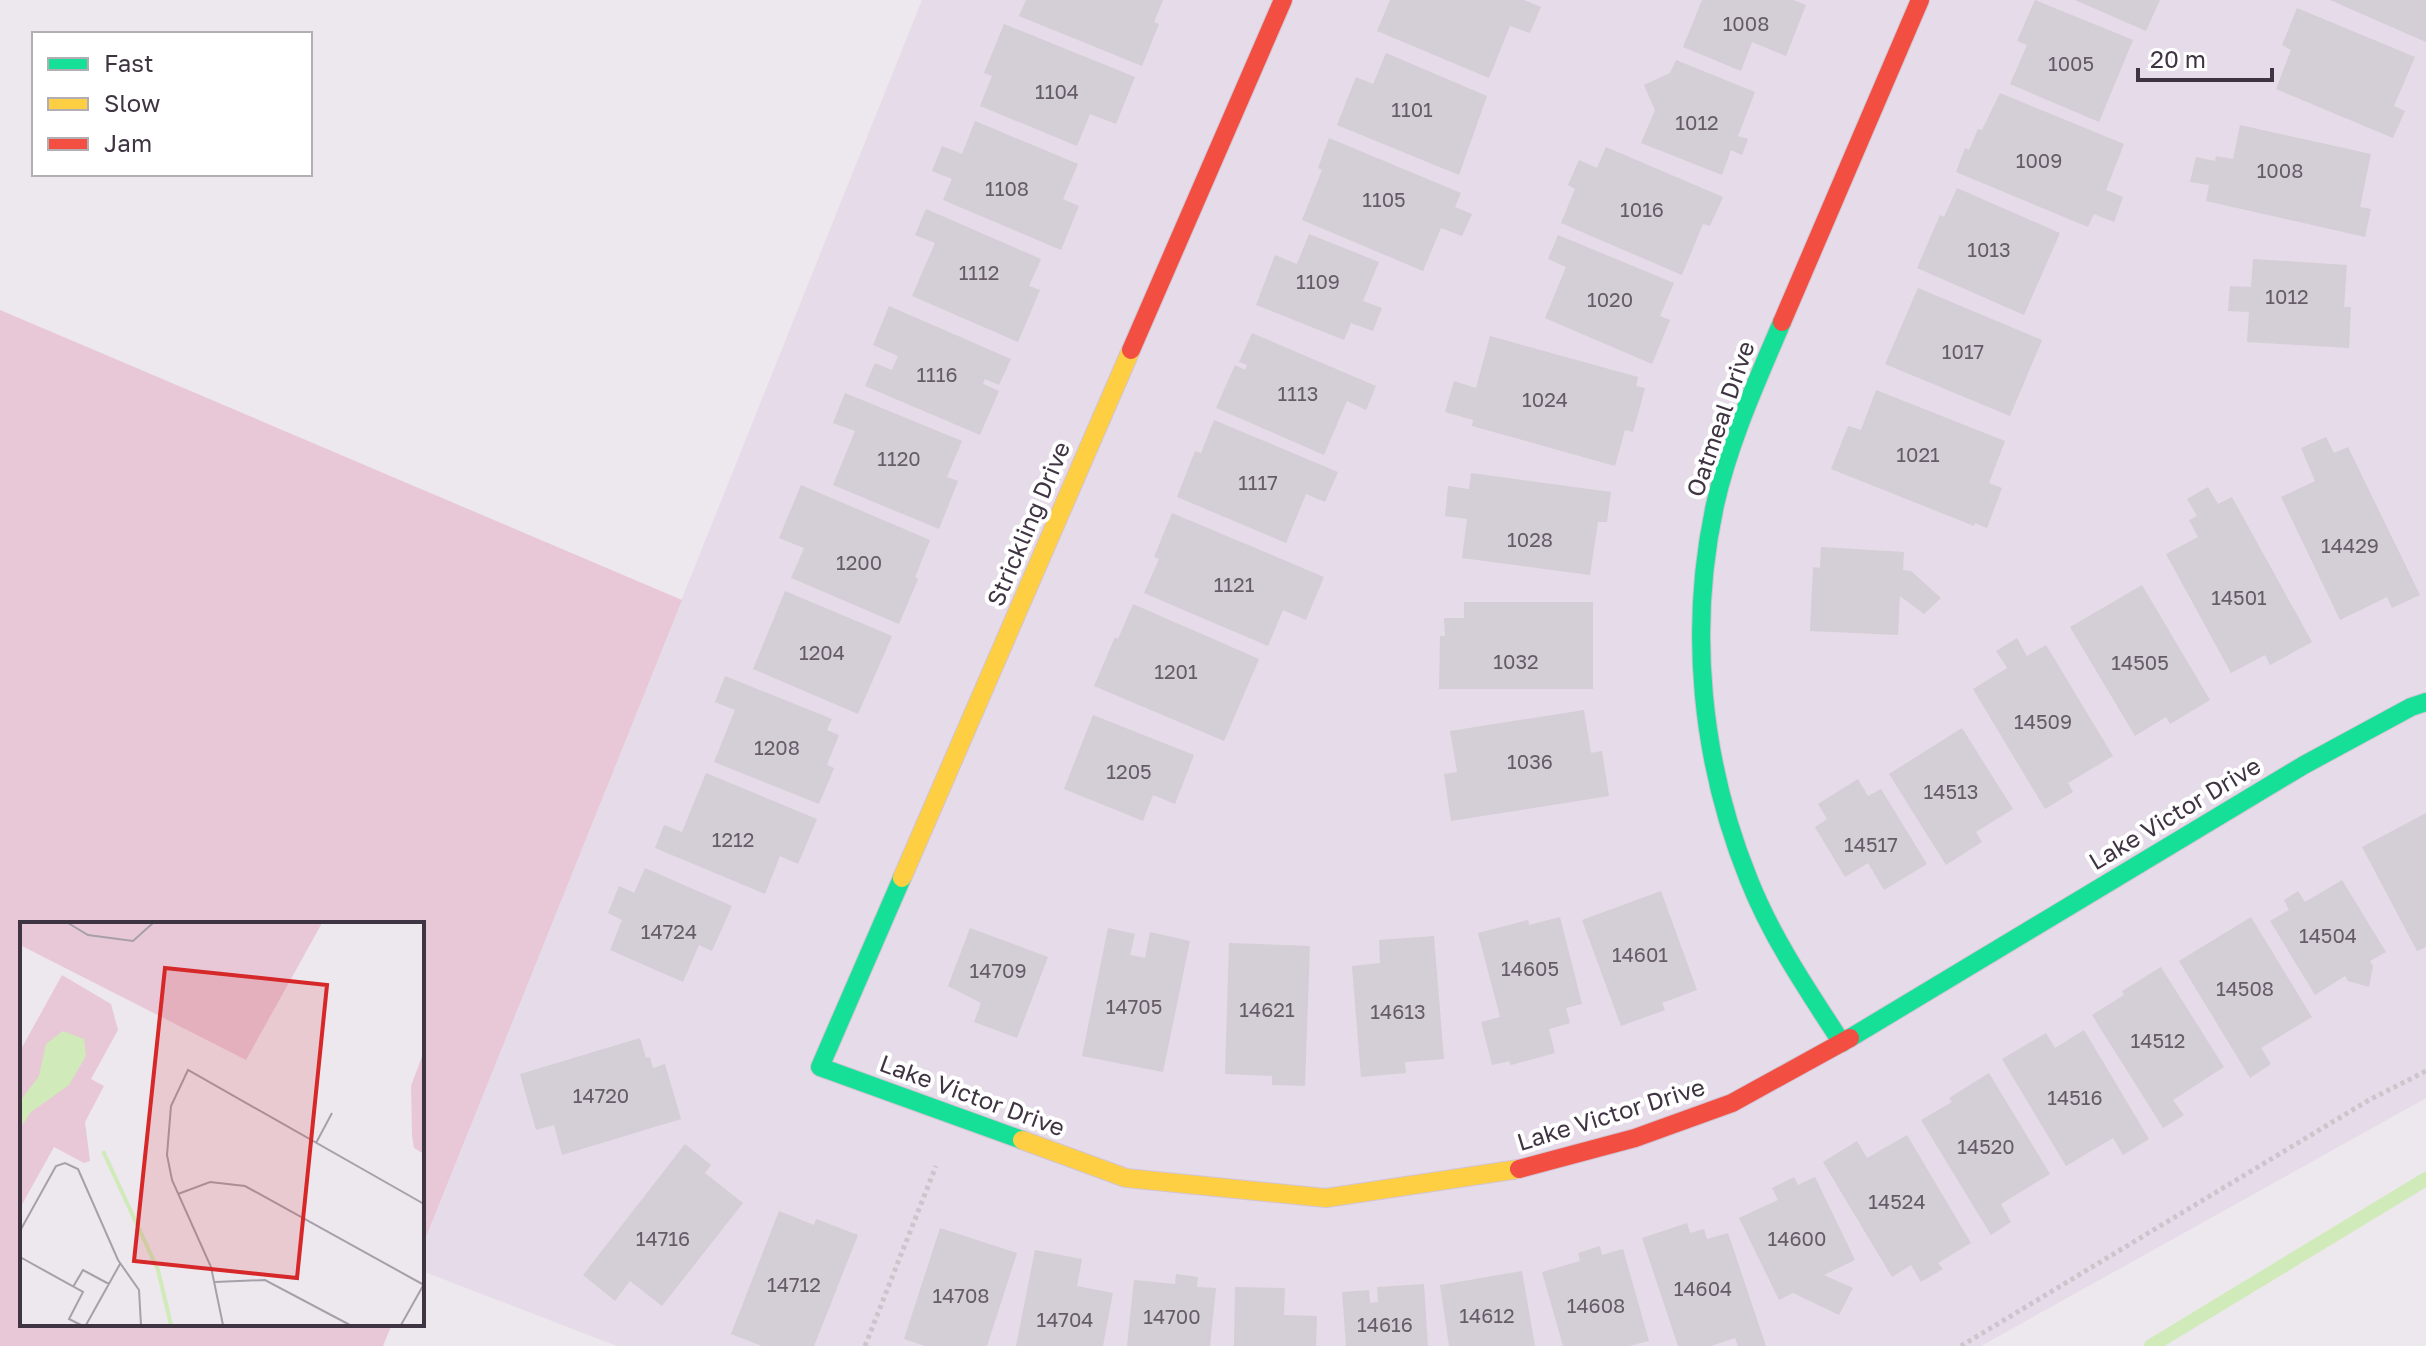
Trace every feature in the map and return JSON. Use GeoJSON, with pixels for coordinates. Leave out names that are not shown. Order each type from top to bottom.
{"type":"FeatureCollection","features":[{"type":"Feature","properties":{"kind":"street","name":"Strickling Drive"},"geometry":{"type":"LineString","coordinates":[[820,1067],[1283,0]]}},
{"type":"Feature","properties":{"kind":"street","name":"Oatmeal Drive"},"geometry":{"type":"LineString","coordinates":[[1842,1043],[1793,967],[1749,881],[1719,793],[1703,704],[1702,599],[1715,504],[1745,409],[1920,0]]}},
{"type":"Feature","properties":{"kind":"street","name":"Lake Victor Drive"},"geometry":{"type":"LineString","coordinates":[[820,1067],[1126,1178],[1326,1198],[1528,1168],[1635,1138],[1732,1103],[1842,1043],[2304,765],[2411,707],[2426,702]]}},
{"type":"Feature","properties":{"kind":"path"},"geometry":{"type":"LineString","coordinates":[[1961,1346],[2369,1100],[2426,1071]]}},
{"type":"Feature","properties":{"kind":"path"},"geometry":{"type":"LineString","coordinates":[[865,1346],[936,1166]]}},
{"type":"Feature","properties":{"kind":"shaded area"},"geometry":{"type":"Polygon","coordinates":[[[922,0],[2426,0],[2426,1098],[1981,1346],[617,1346],[424,1272],[424,1242],[922,0]]]}},
{"type":"Feature","properties":{"kind":"shaded area"},"geometry":{"type":"Polygon","coordinates":[[[0,310],[682,600],[424,1242],[424,922],[20,922],[20,1326],[391,1326],[383,1346],[0,1346],[0,310]]]}},
{"type":"Feature","properties":{"kind":"building"},"geometry":{"type":"Polygon","coordinates":[[[1026,0],[1163,0],[1154,22],[1159,24],[1142,66],[1019,16],[1026,0]]]}},
{"type":"Feature","properties":{"kind":"building"},"geometry":{"type":"Polygon","coordinates":[[[1390,0],[1524,0],[1541,7],[1530,33],[1510,26],[1489,78],[1377,31],[1390,0]]]}},
{"type":"Feature","properties":{"kind":"building"},"geometry":{"type":"Polygon","coordinates":[[[1702,0],[1793,0],[1806,5],[1786,56],[1752,42],[1741,71],[1683,47],[1702,0]]]}},
{"type":"Feature","properties":{"kind":"building"},"geometry":{"type":"Polygon","coordinates":[[[2035,0],[2133,40],[2099,122],[2010,84],[2027,45],[2017,41],[2035,0]]]}},
{"type":"Feature","properties":{"kind":"building"},"geometry":{"type":"Polygon","coordinates":[[[2075,0],[2160,0],[2146,31],[2075,0]]]}},
{"type":"Feature","properties":{"kind":"building"},"geometry":{"type":"Polygon","coordinates":[[[2330,0],[2426,0],[2426,42],[2330,0]]]}},
{"type":"Feature","properties":{"kind":"building"},"geometry":{"type":"Polygon","coordinates":[[[2297,8],[2415,57],[2394,106],[2405,111],[2393,138],[2276,89],[2291,50],[2282,45],[2297,8]]]}},
{"type":"Feature","properties":{"kind":"building"},"geometry":{"type":"Polygon","coordinates":[[[1004,24],[1135,77],[1116,124],[1090,114],[1077,146],[980,106],[992,76],[984,73],[1004,24]]]}},
{"type":"Feature","properties":{"kind":"building"},"geometry":{"type":"Polygon","coordinates":[[[1386,53],[1487,96],[1459,175],[1337,125],[1356,77],[1373,84],[1386,53]]]}},
{"type":"Feature","properties":{"kind":"building"},"geometry":{"type":"Polygon","coordinates":[[[1676,60],[1755,92],[1738,136],[1748,139],[1742,155],[1731,150],[1722,175],[1641,143],[1655,110],[1644,85],[1670,73],[1676,60]]]}},
{"type":"Feature","properties":{"kind":"building"},"geometry":{"type":"Polygon","coordinates":[[[2000,93],[2124,144],[2106,190],[2123,197],[2114,222],[2094,214],[2088,227],[1956,172],[1965,148],[1969,150],[1978,129],[1982,130],[2000,93]]]}},
{"type":"Feature","properties":{"kind":"building"},"geometry":{"type":"Polygon","coordinates":[[[975,121],[1078,164],[1063,199],[1079,206],[1061,250],[943,200],[952,179],[932,171],[942,146],[962,154],[975,121]]]}},
{"type":"Feature","properties":{"kind":"building"},"geometry":{"type":"Polygon","coordinates":[[[2240,125],[2371,154],[2360,207],[2371,209],[2365,237],[2206,201],[2209,185],[2190,182],[2196,157],[2215,161],[2216,156],[2233,159],[2240,125]]]}},
{"type":"Feature","properties":{"kind":"building"},"geometry":{"type":"Polygon","coordinates":[[[1329,138],[1461,193],[1455,207],[1472,214],[1462,236],[1441,228],[1423,271],[1302,220],[1322,170],[1318,168],[1329,138]]]}},
{"type":"Feature","properties":{"kind":"building"},"geometry":{"type":"Polygon","coordinates":[[[1606,147],[1723,197],[1710,226],[1703,224],[1682,275],[1561,223],[1575,189],[1568,185],[1579,160],[1597,168],[1606,147]]]}},
{"type":"Feature","properties":{"kind":"building"},"geometry":{"type":"Polygon","coordinates":[[[1957,188],[2060,233],[2024,315],[1917,268],[1940,215],[1944,217],[1957,188]]]}},
{"type":"Feature","properties":{"kind":"building"},"geometry":{"type":"Polygon","coordinates":[[[926,209],[1041,259],[1029,286],[1040,290],[1018,342],[912,296],[935,243],[915,235],[926,209]]]}},
{"type":"Feature","properties":{"kind":"building"},"geometry":{"type":"Polygon","coordinates":[[[1309,234],[1379,262],[1363,301],[1382,308],[1373,331],[1351,323],[1344,340],[1256,305],[1275,255],[1297,264],[1309,234]]]}},
{"type":"Feature","properties":{"kind":"building"},"geometry":{"type":"Polygon","coordinates":[[[1558,235],[1674,283],[1660,316],[1670,320],[1652,364],[1545,318],[1566,267],[1548,259],[1558,235]]]}},
{"type":"Feature","properties":{"kind":"building"},"geometry":{"type":"Polygon","coordinates":[[[2253,259],[2347,265],[2344,307],[2351,307],[2349,348],[2247,342],[2249,312],[2228,311],[2230,286],[2251,287],[2253,259]]]}},
{"type":"Feature","properties":{"kind":"building"},"geometry":{"type":"Polygon","coordinates":[[[1918,288],[2042,340],[2010,416],[1885,364],[1918,288]]]}},
{"type":"Feature","properties":{"kind":"building"},"geometry":{"type":"Polygon","coordinates":[[[889,306],[1011,359],[999,385],[985,379],[983,384],[999,391],[980,435],[865,386],[875,363],[892,370],[898,356],[873,345],[889,306]]]}},
{"type":"Feature","properties":{"kind":"building"},"geometry":{"type":"Polygon","coordinates":[[[1252,333],[1376,386],[1366,410],[1347,401],[1324,455],[1216,408],[1235,365],[1245,370],[1247,365],[1239,362],[1252,333]]]}},
{"type":"Feature","properties":{"kind":"building"},"geometry":{"type":"Polygon","coordinates":[[[1490,336],[1638,377],[1636,386],[1645,388],[1633,432],[1625,430],[1615,466],[1472,426],[1473,420],[1445,412],[1454,381],[1476,388],[1490,336]]]}},
{"type":"Feature","properties":{"kind":"building"},"geometry":{"type":"Polygon","coordinates":[[[1876,390],[2005,441],[1989,483],[2002,488],[1987,528],[1975,523],[1974,526],[1831,469],[1848,426],[1861,430],[1876,390]]]}},
{"type":"Feature","properties":{"kind":"building"},"geometry":{"type":"Polygon","coordinates":[[[845,393],[962,441],[947,477],[958,481],[939,529],[833,485],[855,431],[833,423],[845,393]]]}},
{"type":"Feature","properties":{"kind":"building"},"geometry":{"type":"Polygon","coordinates":[[[1214,420],[1338,472],[1325,502],[1306,494],[1286,543],[1177,497],[1195,451],[1201,453],[1214,420]]]}},
{"type":"Feature","properties":{"kind":"building"},"geometry":{"type":"Polygon","coordinates":[[[2326,437],[2334,453],[2348,447],[2420,595],[2392,608],[2387,597],[2340,620],[2281,497],[2315,481],[2301,448],[2326,437]]]}},
{"type":"Feature","properties":{"kind":"building"},"geometry":{"type":"Polygon","coordinates":[[[1471,473],[1611,492],[1607,522],[1598,522],[1590,575],[1462,558],[1467,519],[1445,516],[1448,486],[1469,489],[1471,473]]]}},
{"type":"Feature","properties":{"kind":"building"},"geometry":{"type":"Polygon","coordinates":[[[801,485],[930,540],[899,624],[791,578],[804,548],[779,538],[801,485]]]}},
{"type":"Feature","properties":{"kind":"building"},"geometry":{"type":"Polygon","coordinates":[[[2208,487],[2218,504],[2232,497],[2312,642],[2270,665],[2265,655],[2231,673],[2166,554],[2198,537],[2189,520],[2197,516],[2187,499],[2208,487]]]}},
{"type":"Feature","properties":{"kind":"building"},"geometry":{"type":"Polygon","coordinates":[[[1172,513],[1324,577],[1306,620],[1283,610],[1268,646],[1144,593],[1159,559],[1154,557],[1172,513]]]}},
{"type":"Feature","properties":{"kind":"building"},"geometry":{"type":"Polygon","coordinates":[[[1821,547],[1904,552],[1903,570],[1911,571],[1941,598],[1924,614],[1900,596],[1898,635],[1810,631],[1813,567],[1820,568],[1821,547]]]}},
{"type":"Feature","properties":{"kind":"building"},"geometry":{"type":"Polygon","coordinates":[[[2142,585],[2210,700],[2170,724],[2166,717],[2135,736],[2070,627],[2142,585]]]}},
{"type":"Feature","properties":{"kind":"building"},"geometry":{"type":"Polygon","coordinates":[[[785,591],[892,636],[858,714],[753,669],[785,591]]]}},
{"type":"Feature","properties":{"kind":"building"},"geometry":{"type":"Polygon","coordinates":[[[1464,602],[1593,602],[1593,689],[1439,689],[1440,636],[1445,636],[1444,618],[1464,618],[1464,602]]]}},
{"type":"Feature","properties":{"kind":"building"},"geometry":{"type":"Polygon","coordinates":[[[1133,604],[1259,659],[1224,741],[1094,686],[1133,604]]]}},
{"type":"Feature","properties":{"kind":"building"},"geometry":{"type":"Polygon","coordinates":[[[2017,638],[2027,656],[2046,645],[2113,756],[2068,783],[2073,792],[2045,809],[1973,689],[2007,668],[1996,651],[2017,638]]]}},
{"type":"Feature","properties":{"kind":"building"},"geometry":{"type":"Polygon","coordinates":[[[725,676],[832,719],[827,730],[839,735],[827,765],[834,768],[819,804],[714,762],[735,710],[715,702],[725,676]]]}},
{"type":"Feature","properties":{"kind":"building"},"geometry":{"type":"Polygon","coordinates":[[[1584,710],[1591,753],[1602,751],[1609,796],[1451,821],[1444,774],[1457,772],[1450,731],[1584,710]]]}},
{"type":"Feature","properties":{"kind":"building"},"geometry":{"type":"Polygon","coordinates":[[[1093,715],[1194,755],[1175,804],[1153,795],[1143,821],[1064,789],[1093,715]]]}},
{"type":"Feature","properties":{"kind":"building"},"geometry":{"type":"Polygon","coordinates":[[[1962,728],[2013,809],[1976,832],[1982,842],[1946,865],[1889,774],[1962,728]]]}},
{"type":"Feature","properties":{"kind":"building"},"geometry":{"type":"Polygon","coordinates":[[[706,773],[817,819],[798,864],[780,856],[765,894],[655,848],[664,825],[682,832],[706,773]]]}},
{"type":"Feature","properties":{"kind":"building"},"geometry":{"type":"Polygon","coordinates":[[[1858,779],[1868,796],[1881,789],[1927,864],[1884,890],[1868,863],[1845,877],[1815,827],[1827,819],[1818,804],[1858,779]]]}},
{"type":"Feature","properties":{"kind":"building"},"geometry":{"type":"Polygon","coordinates":[[[2426,813],[2426,947],[2417,951],[2362,847],[2426,813]]]}},
{"type":"Feature","properties":{"kind":"building"},"geometry":{"type":"Polygon","coordinates":[[[645,868],[732,906],[712,951],[699,945],[683,982],[610,950],[622,920],[608,913],[619,886],[634,893],[645,868]]]}},
{"type":"Feature","properties":{"kind":"building"},"geometry":{"type":"Polygon","coordinates":[[[2342,880],[2386,952],[2370,961],[2373,966],[2369,987],[2348,981],[2345,976],[2315,995],[2270,921],[2289,910],[2284,900],[2298,891],[2305,902],[2342,880]]]}},
{"type":"Feature","properties":{"kind":"building"},"geometry":{"type":"Polygon","coordinates":[[[1661,891],[1697,990],[1662,1003],[1665,1010],[1621,1026],[1582,920],[1661,891]]]}},
{"type":"Feature","properties":{"kind":"building"},"geometry":{"type":"Polygon","coordinates":[[[1560,917],[1582,1004],[1566,1008],[1570,1023],[1549,1029],[1555,1053],[1511,1065],[1509,1061],[1492,1065],[1481,1022],[1500,1017],[1478,933],[1528,920],[1529,925],[1560,917]]]}},
{"type":"Feature","properties":{"kind":"building"},"geometry":{"type":"Polygon","coordinates":[[[2251,917],[2312,1017],[2261,1048],[2271,1064],[2250,1078],[2179,961],[2251,917]]]}},
{"type":"Feature","properties":{"kind":"building"},"geometry":{"type":"Polygon","coordinates":[[[970,928],[1048,957],[1017,1038],[974,1022],[981,1003],[948,986],[970,928]]]}},
{"type":"Feature","properties":{"kind":"building"},"geometry":{"type":"Polygon","coordinates":[[[1108,928],[1135,934],[1130,955],[1145,958],[1150,932],[1190,941],[1163,1072],[1082,1056],[1108,928]]]}},
{"type":"Feature","properties":{"kind":"building"},"geometry":{"type":"Polygon","coordinates":[[[1434,936],[1444,1059],[1405,1062],[1406,1073],[1361,1077],[1352,966],[1380,963],[1379,940],[1434,936]]]}},
{"type":"Feature","properties":{"kind":"building"},"geometry":{"type":"Polygon","coordinates":[[[1229,943],[1310,946],[1305,1086],[1272,1085],[1272,1076],[1225,1074],[1229,943]]]}},
{"type":"Feature","properties":{"kind":"building"},"geometry":{"type":"Polygon","coordinates":[[[2161,967],[2224,1067],[2173,1100],[2184,1115],[2163,1128],[2092,1015],[2124,995],[2122,991],[2161,967]]]}},
{"type":"Feature","properties":{"kind":"building"},"geometry":{"type":"Polygon","coordinates":[[[2084,1030],[2149,1139],[2123,1155],[2113,1138],[2066,1166],[2002,1059],[2046,1033],[2055,1048],[2084,1030]]]}},
{"type":"Feature","properties":{"kind":"building"},"geometry":{"type":"Polygon","coordinates":[[[640,1038],[646,1058],[650,1057],[653,1068],[665,1064],[681,1119],[562,1155],[554,1125],[536,1130],[520,1074],[640,1038]]]}},
{"type":"Feature","properties":{"kind":"building"},"geometry":{"type":"Polygon","coordinates":[[[1989,1073],[2050,1174],[2001,1204],[2011,1222],[1991,1235],[1921,1120],[1952,1102],[1949,1098],[1989,1073]]]}},
{"type":"Feature","properties":{"kind":"building"},"geometry":{"type":"Polygon","coordinates":[[[1907,1135],[1971,1243],[1938,1263],[1943,1269],[1921,1282],[1911,1265],[1892,1277],[1823,1162],[1857,1141],[1867,1158],[1907,1135]]]}},
{"type":"Feature","properties":{"kind":"building"},"geometry":{"type":"Polygon","coordinates":[[[685,1144],[711,1165],[705,1173],[743,1203],[662,1306],[630,1281],[615,1301],[583,1275],[685,1144]]]}},
{"type":"Feature","properties":{"kind":"building"},"geometry":{"type":"Polygon","coordinates":[[[1794,1177],[1798,1185],[1815,1177],[1855,1260],[1824,1275],[1853,1288],[1839,1315],[1793,1293],[1779,1300],[1739,1218],[1778,1200],[1772,1188],[1794,1177]]]}},
{"type":"Feature","properties":{"kind":"building"},"geometry":{"type":"Polygon","coordinates":[[[779,1211],[814,1225],[816,1219],[858,1235],[814,1346],[762,1346],[731,1334],[779,1211]]]}},
{"type":"Feature","properties":{"kind":"building"},"geometry":{"type":"Polygon","coordinates":[[[1687,1223],[1690,1233],[1704,1229],[1707,1239],[1728,1233],[1766,1346],[1738,1346],[1735,1338],[1711,1346],[1678,1346],[1642,1238],[1687,1223]]]}},
{"type":"Feature","properties":{"kind":"building"},"geometry":{"type":"Polygon","coordinates":[[[940,1228],[1017,1253],[987,1346],[925,1346],[904,1339],[940,1228]]]}},
{"type":"Feature","properties":{"kind":"building"},"geometry":{"type":"Polygon","coordinates":[[[1600,1246],[1602,1255],[1623,1249],[1649,1341],[1629,1346],[1563,1346],[1542,1272],[1580,1261],[1578,1253],[1600,1246]]]}},
{"type":"Feature","properties":{"kind":"building"},"geometry":{"type":"Polygon","coordinates":[[[1035,1250],[1082,1259],[1077,1286],[1113,1293],[1103,1346],[1016,1346],[1035,1250]]]}},
{"type":"Feature","properties":{"kind":"building"},"geometry":{"type":"Polygon","coordinates":[[[1522,1271],[1535,1346],[1449,1346],[1440,1285],[1522,1271]]]}},
{"type":"Feature","properties":{"kind":"building"},"geometry":{"type":"Polygon","coordinates":[[[1176,1274],[1198,1277],[1197,1287],[1216,1288],[1210,1346],[1127,1346],[1134,1280],[1175,1284],[1176,1274]]]}},
{"type":"Feature","properties":{"kind":"building"},"geometry":{"type":"Polygon","coordinates":[[[1424,1284],[1428,1346],[1346,1346],[1342,1292],[1369,1290],[1370,1303],[1378,1302],[1377,1287],[1424,1284]]]}},
{"type":"Feature","properties":{"kind":"building"},"geometry":{"type":"Polygon","coordinates":[[[1235,1287],[1285,1288],[1284,1315],[1317,1316],[1316,1346],[1234,1346],[1235,1287]]]}},
{"type":"Feature","properties":{"kind":"waterway"},"geometry":{"type":"LineString","coordinates":[[2151,1346],[2426,1179]]}},
{"type":"Feature","properties":{"kind":"traffic: fast"},"geometry":{"type":"LineString","coordinates":[[1782,322],[1736,435],[1715,505],[1702,599],[1704,695],[1720,789],[1749,880],[1780,943],[1842,1043]]}},
{"type":"Feature","properties":{"kind":"traffic: fast"},"geometry":{"type":"LineString","coordinates":[[1850,1038],[2304,765],[2411,707],[2426,702]]}},
{"type":"Feature","properties":{"kind":"traffic: fast"},"geometry":{"type":"LineString","coordinates":[[902,878],[820,1067],[1022,1140]]}},
{"type":"Feature","properties":{"kind":"traffic: slow"},"geometry":{"type":"LineString","coordinates":[[902,878],[1131,350]]}},
{"type":"Feature","properties":{"kind":"traffic: slow"},"geometry":{"type":"LineString","coordinates":[[1022,1140],[1126,1178],[1326,1198],[1519,1169]]}},
{"type":"Feature","properties":{"kind":"traffic: jam"},"geometry":{"type":"LineString","coordinates":[[1131,350],[1283,0]]}},
{"type":"Feature","properties":{"kind":"traffic: jam"},"geometry":{"type":"LineString","coordinates":[[1782,322],[1920,0]]}},
{"type":"Feature","properties":{"kind":"traffic: jam"},"geometry":{"type":"LineString","coordinates":[[1519,1169],[1635,1138],[1732,1103],[1850,1038]]}}]}
